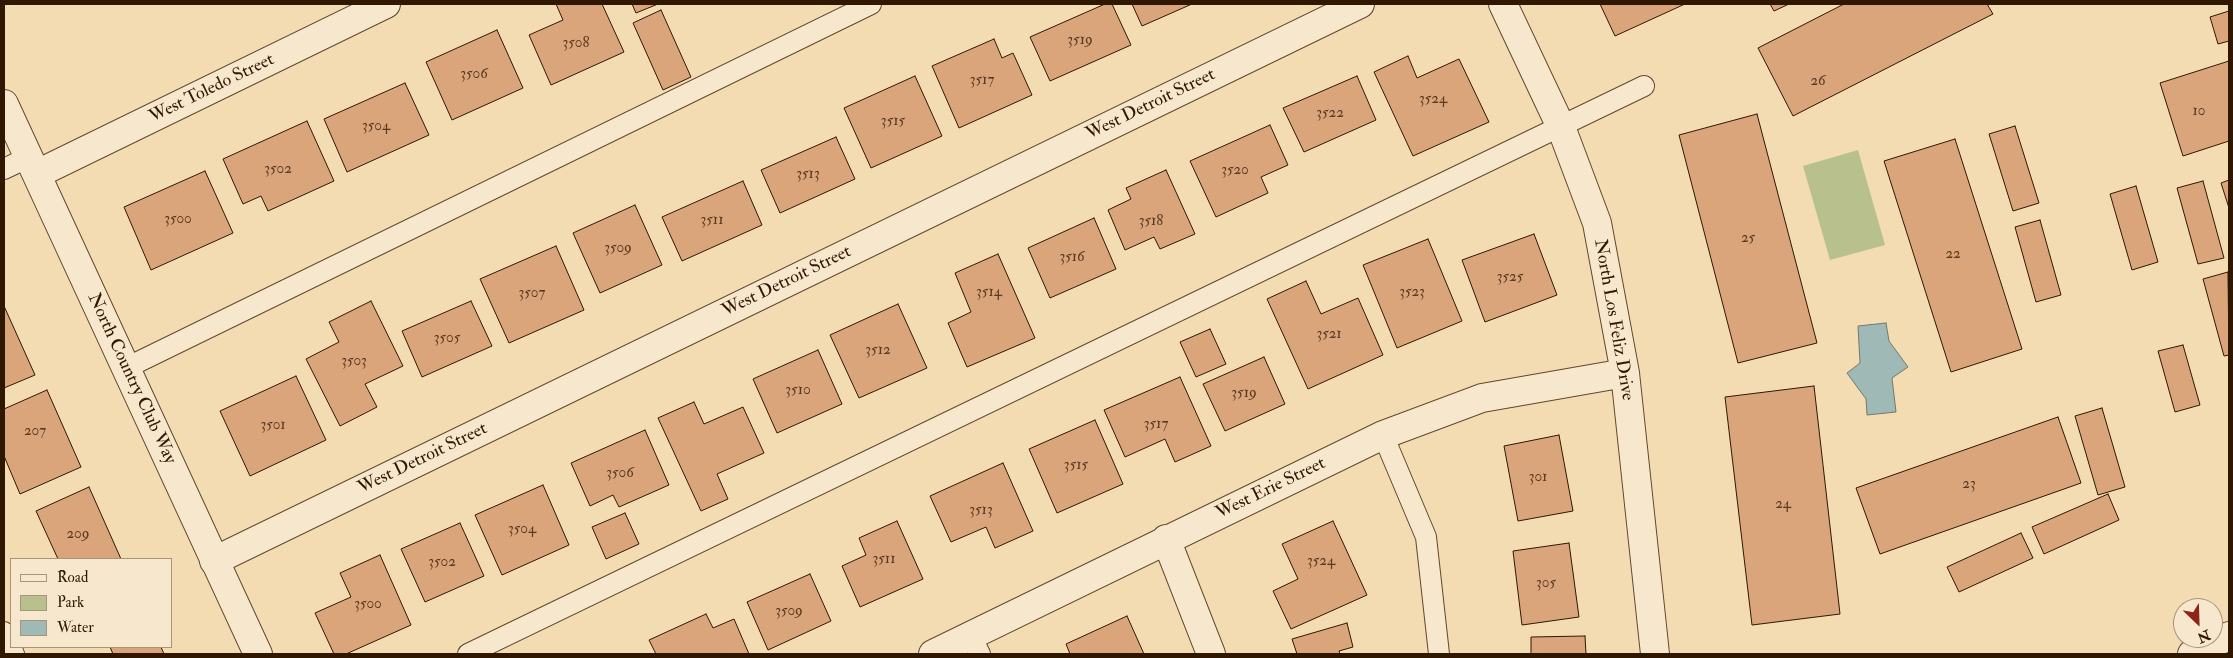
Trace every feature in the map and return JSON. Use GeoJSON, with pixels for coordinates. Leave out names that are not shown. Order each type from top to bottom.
{"type":"FeatureCollection","features":[{"type":"Feature","properties":{"kind":"street","name":"West Toledo Street"},"geometry":{"type":"LineString","coordinates":[[33,165],[386,4]]}},
{"type":"Feature","properties":{"kind":"street","name":"West Detroit Street"},"geometry":{"type":"LineString","coordinates":[[214,561],[1360,4]]}},
{"type":"Feature","properties":{"kind":"street","name":"North Los Feliz Drive"},"geometry":{"type":"LineString","coordinates":[[1503,4],[1561,127],[1597,223],[1625,373],[1655,654]]}},
{"type":"Feature","properties":{"kind":"street","name":"North Country Club Way"},"geometry":{"type":"LineString","coordinates":[[4,104],[258,654]]}},
{"type":"Feature","properties":{"kind":"street","name":"West Erie Street"},"geometry":{"type":"LineString","coordinates":[[933,654],[976,645],[1166,539],[1383,435],[1482,398],[1625,373]]}},
{"type":"Feature","properties":{"kind":"street"},"geometry":{"type":"LineString","coordinates":[[1166,539],[1211,654]]}},
{"type":"Feature","properties":{"kind":"street"},"geometry":{"type":"LineString","coordinates":[[2192,654],[2229,636]]}},
{"type":"Feature","properties":{"kind":"lane"},"geometry":{"type":"LineString","coordinates":[[126,368],[871,4]]}},
{"type":"Feature","properties":{"kind":"lane"},"geometry":{"type":"LineString","coordinates":[[468,654],[1644,86]]}},
{"type":"Feature","properties":{"kind":"lane"},"geometry":{"type":"LineString","coordinates":[[4,169],[33,165]]}},
{"type":"Feature","properties":{"kind":"lane"},"geometry":{"type":"LineString","coordinates":[[1383,435],[1426,538],[1439,654]]}},
{"type":"Feature","properties":{"kind":"lane"},"geometry":{"type":"LineString","coordinates":[[4,632],[10,645]]}},
{"type":"Feature","properties":{"kind":"green space"},"geometry":{"type":"Polygon","coordinates":[[[1858,150],[1885,245],[1830,260],[1803,166],[1858,150]]]}},
{"type":"Feature","properties":{"kind":"water"},"geometry":{"type":"Polygon","coordinates":[[[1886,323],[1889,341],[1908,367],[1892,378],[1896,412],[1867,415],[1866,399],[1847,373],[1860,363],[1858,326],[1886,323]]]}},
{"type":"Feature","properties":{"kind":"building"},"geometry":{"type":"Polygon","coordinates":[[[556,4],[602,4],[624,52],[551,85],[529,35],[563,20],[556,4]]]}},
{"type":"Feature","properties":{"kind":"building"},"geometry":{"type":"Polygon","coordinates":[[[632,4],[658,4],[636,13],[632,4]]]}},
{"type":"Feature","properties":{"kind":"building"},"geometry":{"type":"Polygon","coordinates":[[[1105,4],[1112,4],[1131,45],[1050,81],[1030,37],[1105,4]]]}},
{"type":"Feature","properties":{"kind":"building"},"geometry":{"type":"Polygon","coordinates":[[[1132,4],[1192,4],[1142,26],[1132,4]]]}},
{"type":"Feature","properties":{"kind":"building"},"geometry":{"type":"Polygon","coordinates":[[[1600,4],[1685,4],[1615,36],[1600,4]]]}},
{"type":"Feature","properties":{"kind":"building"},"geometry":{"type":"Polygon","coordinates":[[[1770,4],[1789,4],[1774,11],[1770,4]]]}},
{"type":"Feature","properties":{"kind":"building"},"geometry":{"type":"Polygon","coordinates":[[[1844,4],[1987,4],[1993,14],[1793,116],[1758,48],[1844,4]]]}},
{"type":"Feature","properties":{"kind":"building"},"geometry":{"type":"Polygon","coordinates":[[[661,10],[691,77],[663,90],[633,23],[661,10]]]}},
{"type":"Feature","properties":{"kind":"building"},"geometry":{"type":"Polygon","coordinates":[[[2229,11],[2229,41],[2218,44],[2210,17],[2229,11]]]}},
{"type":"Feature","properties":{"kind":"building"},"geometry":{"type":"Polygon","coordinates":[[[497,30],[523,88],[452,120],[426,62],[497,30]]]}},
{"type":"Feature","properties":{"kind":"building"},"geometry":{"type":"Polygon","coordinates":[[[994,39],[1002,58],[1013,53],[1032,95],[959,128],[932,66],[994,39]]]}},
{"type":"Feature","properties":{"kind":"building"},"geometry":{"type":"Polygon","coordinates":[[[1408,56],[1417,78],[1459,59],[1489,122],[1413,156],[1374,72],[1408,56]]]}},
{"type":"Feature","properties":{"kind":"building"},"geometry":{"type":"Polygon","coordinates":[[[2229,61],[2229,141],[2183,156],[2160,83],[2229,61]]]}},
{"type":"Feature","properties":{"kind":"building"},"geometry":{"type":"Polygon","coordinates":[[[915,76],[942,136],[871,168],[844,108],[915,76]]]}},
{"type":"Feature","properties":{"kind":"building"},"geometry":{"type":"Polygon","coordinates":[[[1357,76],[1376,120],[1304,152],[1283,108],[1357,76]]]}},
{"type":"Feature","properties":{"kind":"building"},"geometry":{"type":"Polygon","coordinates":[[[405,83],[429,135],[347,172],[324,119],[405,83]]]}},
{"type":"Feature","properties":{"kind":"building"},"geometry":{"type":"Polygon","coordinates":[[[1757,114],[1817,343],[1738,363],[1679,135],[1757,114]]]}},
{"type":"Feature","properties":{"kind":"building"},"geometry":{"type":"Polygon","coordinates":[[[307,121],[334,181],[268,211],[261,196],[243,204],[223,159],[307,121]]]}},
{"type":"Feature","properties":{"kind":"building"},"geometry":{"type":"Polygon","coordinates":[[[1270,125],[1288,165],[1261,177],[1268,193],[1216,217],[1190,161],[1270,125]]]}},
{"type":"Feature","properties":{"kind":"building"},"geometry":{"type":"Polygon","coordinates":[[[2015,126],[2039,203],[2013,211],[1989,134],[2015,126]]]}},
{"type":"Feature","properties":{"kind":"building"},"geometry":{"type":"Polygon","coordinates":[[[836,137],[855,179],[780,213],[761,170],[836,137]]]}},
{"type":"Feature","properties":{"kind":"building"},"geometry":{"type":"Polygon","coordinates":[[[1955,139],[2022,349],[1951,372],[1884,161],[1955,139]]]}},
{"type":"Feature","properties":{"kind":"building"},"geometry":{"type":"Polygon","coordinates":[[[1166,170],[1195,234],[1160,249],[1154,237],[1125,250],[1108,210],[1131,199],[1126,188],[1166,170]]]}},
{"type":"Feature","properties":{"kind":"building"},"geometry":{"type":"Polygon","coordinates":[[[205,171],[233,233],[151,270],[124,207],[205,171]]]}},
{"type":"Feature","properties":{"kind":"building"},"geometry":{"type":"Polygon","coordinates":[[[2229,180],[2229,208],[2221,183],[2229,180]]]}},
{"type":"Feature","properties":{"kind":"building"},"geometry":{"type":"Polygon","coordinates":[[[743,181],[762,225],[682,261],[662,217],[743,181]]]}},
{"type":"Feature","properties":{"kind":"building"},"geometry":{"type":"Polygon","coordinates":[[[2203,181],[2224,258],[2198,264],[2177,188],[2203,181]]]}},
{"type":"Feature","properties":{"kind":"building"},"geometry":{"type":"Polygon","coordinates":[[[2136,186],[2158,262],[2132,270],[2110,194],[2136,186]]]}},
{"type":"Feature","properties":{"kind":"building"},"geometry":{"type":"Polygon","coordinates":[[[635,205],[662,265],[600,293],[573,233],[635,205]]]}},
{"type":"Feature","properties":{"kind":"building"},"geometry":{"type":"Polygon","coordinates":[[[1094,218],[1116,269],[1050,298],[1028,248],[1094,218]]]}},
{"type":"Feature","properties":{"kind":"building"},"geometry":{"type":"Polygon","coordinates":[[[2040,220],[2061,295],[2036,302],[2015,227],[2040,220]]]}},
{"type":"Feature","properties":{"kind":"building"},"geometry":{"type":"Polygon","coordinates":[[[1534,234],[1557,295],[1485,322],[1462,260],[1534,234]]]}},
{"type":"Feature","properties":{"kind":"building"},"geometry":{"type":"Polygon","coordinates":[[[1428,239],[1462,321],[1397,348],[1363,265],[1428,239]]]}},
{"type":"Feature","properties":{"kind":"building"},"geometry":{"type":"Polygon","coordinates":[[[556,246],[584,310],[509,343],[480,279],[556,246]]]}},
{"type":"Feature","properties":{"kind":"building"},"geometry":{"type":"Polygon","coordinates":[[[998,254],[1035,338],[967,367],[948,323],[971,312],[955,273],[998,254]]]}},
{"type":"Feature","properties":{"kind":"building"},"geometry":{"type":"Polygon","coordinates":[[[2228,272],[2229,355],[2224,356],[2203,279],[2228,272]]]}},
{"type":"Feature","properties":{"kind":"building"},"geometry":{"type":"Polygon","coordinates":[[[1306,281],[1321,314],[1358,298],[1383,355],[1308,389],[1267,299],[1306,281]]]}},
{"type":"Feature","properties":{"kind":"building"},"geometry":{"type":"Polygon","coordinates":[[[371,301],[403,366],[365,384],[377,407],[340,426],[306,359],[339,342],[329,322],[371,301]]]}},
{"type":"Feature","properties":{"kind":"building"},"geometry":{"type":"Polygon","coordinates":[[[471,301],[492,346],[422,377],[402,331],[471,301]]]}},
{"type":"Feature","properties":{"kind":"building"},"geometry":{"type":"Polygon","coordinates":[[[898,304],[927,368],[859,398],[830,335],[898,304]]]}},
{"type":"Feature","properties":{"kind":"building"},"geometry":{"type":"Polygon","coordinates":[[[4,306],[35,375],[4,388],[4,306]]]}},
{"type":"Feature","properties":{"kind":"building"},"geometry":{"type":"Polygon","coordinates":[[[1210,329],[1226,364],[1196,377],[1180,342],[1210,329]]]}},
{"type":"Feature","properties":{"kind":"building"},"geometry":{"type":"Polygon","coordinates":[[[2183,345],[2200,405],[2175,412],[2158,351],[2183,345]]]}},
{"type":"Feature","properties":{"kind":"building"},"geometry":{"type":"Polygon","coordinates":[[[818,350],[842,404],[777,433],[753,379],[818,350]]]}},
{"type":"Feature","properties":{"kind":"building"},"geometry":{"type":"Polygon","coordinates":[[[1264,357],[1285,404],[1225,431],[1203,384],[1264,357]]]}},
{"type":"Feature","properties":{"kind":"building"},"geometry":{"type":"Polygon","coordinates":[[[296,376],[326,440],[250,476],[220,411],[296,376]]]}},
{"type":"Feature","properties":{"kind":"building"},"geometry":{"type":"Polygon","coordinates":[[[1180,377],[1211,446],[1175,462],[1165,439],[1125,457],[1104,410],[1180,377]]]}},
{"type":"Feature","properties":{"kind":"building"},"geometry":{"type":"Polygon","coordinates":[[[1814,386],[1840,614],[1752,625],[1725,397],[1814,386]]]}},
{"type":"Feature","properties":{"kind":"building"},"geometry":{"type":"Polygon","coordinates":[[[47,390],[81,467],[20,494],[4,456],[4,409],[47,390]]]}},
{"type":"Feature","properties":{"kind":"building"},"geometry":{"type":"Polygon","coordinates":[[[694,402],[704,424],[743,407],[764,453],[717,474],[728,499],[701,511],[658,418],[694,402]]]}},
{"type":"Feature","properties":{"kind":"building"},"geometry":{"type":"Polygon","coordinates":[[[2102,408],[2125,487],[2098,495],[2075,416],[2102,408]]]}},
{"type":"Feature","properties":{"kind":"building"},"geometry":{"type":"Polygon","coordinates":[[[2058,417],[2081,483],[1880,554],[1856,488],[2058,417]]]}},
{"type":"Feature","properties":{"kind":"building"},"geometry":{"type":"Polygon","coordinates":[[[1095,420],[1123,484],[1057,513],[1029,449],[1095,420]]]}},
{"type":"Feature","properties":{"kind":"building"},"geometry":{"type":"Polygon","coordinates":[[[645,430],[669,485],[619,507],[613,495],[590,506],[571,463],[645,430]]]}},
{"type":"Feature","properties":{"kind":"building"},"geometry":{"type":"Polygon","coordinates":[[[1559,435],[1573,511],[1518,521],[1504,446],[1559,435]]]}},
{"type":"Feature","properties":{"kind":"building"},"geometry":{"type":"Polygon","coordinates":[[[1003,463],[1033,531],[995,548],[986,527],[951,542],[930,496],[1003,463]]]}},
{"type":"Feature","properties":{"kind":"building"},"geometry":{"type":"Polygon","coordinates":[[[543,485],[569,545],[502,575],[475,515],[543,485]]]}},
{"type":"Feature","properties":{"kind":"building"},"geometry":{"type":"Polygon","coordinates":[[[89,487],[121,558],[58,558],[36,511],[89,487]]]}},
{"type":"Feature","properties":{"kind":"building"},"geometry":{"type":"Polygon","coordinates":[[[2108,494],[2119,520],[2044,554],[2032,527],[2108,494]]]}},
{"type":"Feature","properties":{"kind":"building"},"geometry":{"type":"Polygon","coordinates":[[[625,513],[639,544],[606,559],[592,527],[625,513]]]}},
{"type":"Feature","properties":{"kind":"building"},"geometry":{"type":"Polygon","coordinates":[[[897,521],[923,579],[860,607],[842,566],[866,555],[859,538],[897,521]]]}},
{"type":"Feature","properties":{"kind":"building"},"geometry":{"type":"Polygon","coordinates":[[[1333,521],[1367,595],[1291,629],[1273,591],[1298,579],[1282,544],[1333,521]]]}},
{"type":"Feature","properties":{"kind":"building"},"geometry":{"type":"Polygon","coordinates":[[[460,523],[484,576],[425,602],[401,549],[460,523]]]}},
{"type":"Feature","properties":{"kind":"building"},"geometry":{"type":"Polygon","coordinates":[[[2021,533],[2033,558],[1959,592],[1947,567],[2021,533]]]}},
{"type":"Feature","properties":{"kind":"building"},"geometry":{"type":"Polygon","coordinates":[[[1569,543],[1579,617],[1522,625],[1513,551],[1569,543]]]}},
{"type":"Feature","properties":{"kind":"building"},"geometry":{"type":"Polygon","coordinates":[[[380,555],[411,625],[346,654],[334,654],[315,613],[351,597],[340,573],[380,555]]]}},
{"type":"Feature","properties":{"kind":"building"},"geometry":{"type":"Polygon","coordinates":[[[810,574],[831,621],[768,650],[747,602],[810,574]]]}},
{"type":"Feature","properties":{"kind":"building"},"geometry":{"type":"Polygon","coordinates":[[[706,614],[713,628],[734,619],[749,654],[656,654],[649,640],[706,614]]]}},
{"type":"Feature","properties":{"kind":"building"},"geometry":{"type":"Polygon","coordinates":[[[1127,616],[1144,654],[1070,654],[1066,644],[1127,616]]]}},
{"type":"Feature","properties":{"kind":"building"},"geometry":{"type":"Polygon","coordinates":[[[1347,623],[1353,647],[1339,651],[1340,654],[1297,654],[1292,639],[1347,623]]]}},
{"type":"Feature","properties":{"kind":"building"},"geometry":{"type":"Polygon","coordinates":[[[1585,636],[1586,654],[1531,654],[1531,637],[1585,636]]]}},
{"type":"Feature","properties":{"kind":"building"},"geometry":{"type":"Polygon","coordinates":[[[110,648],[161,648],[164,654],[113,654],[110,648]]]}}]}
